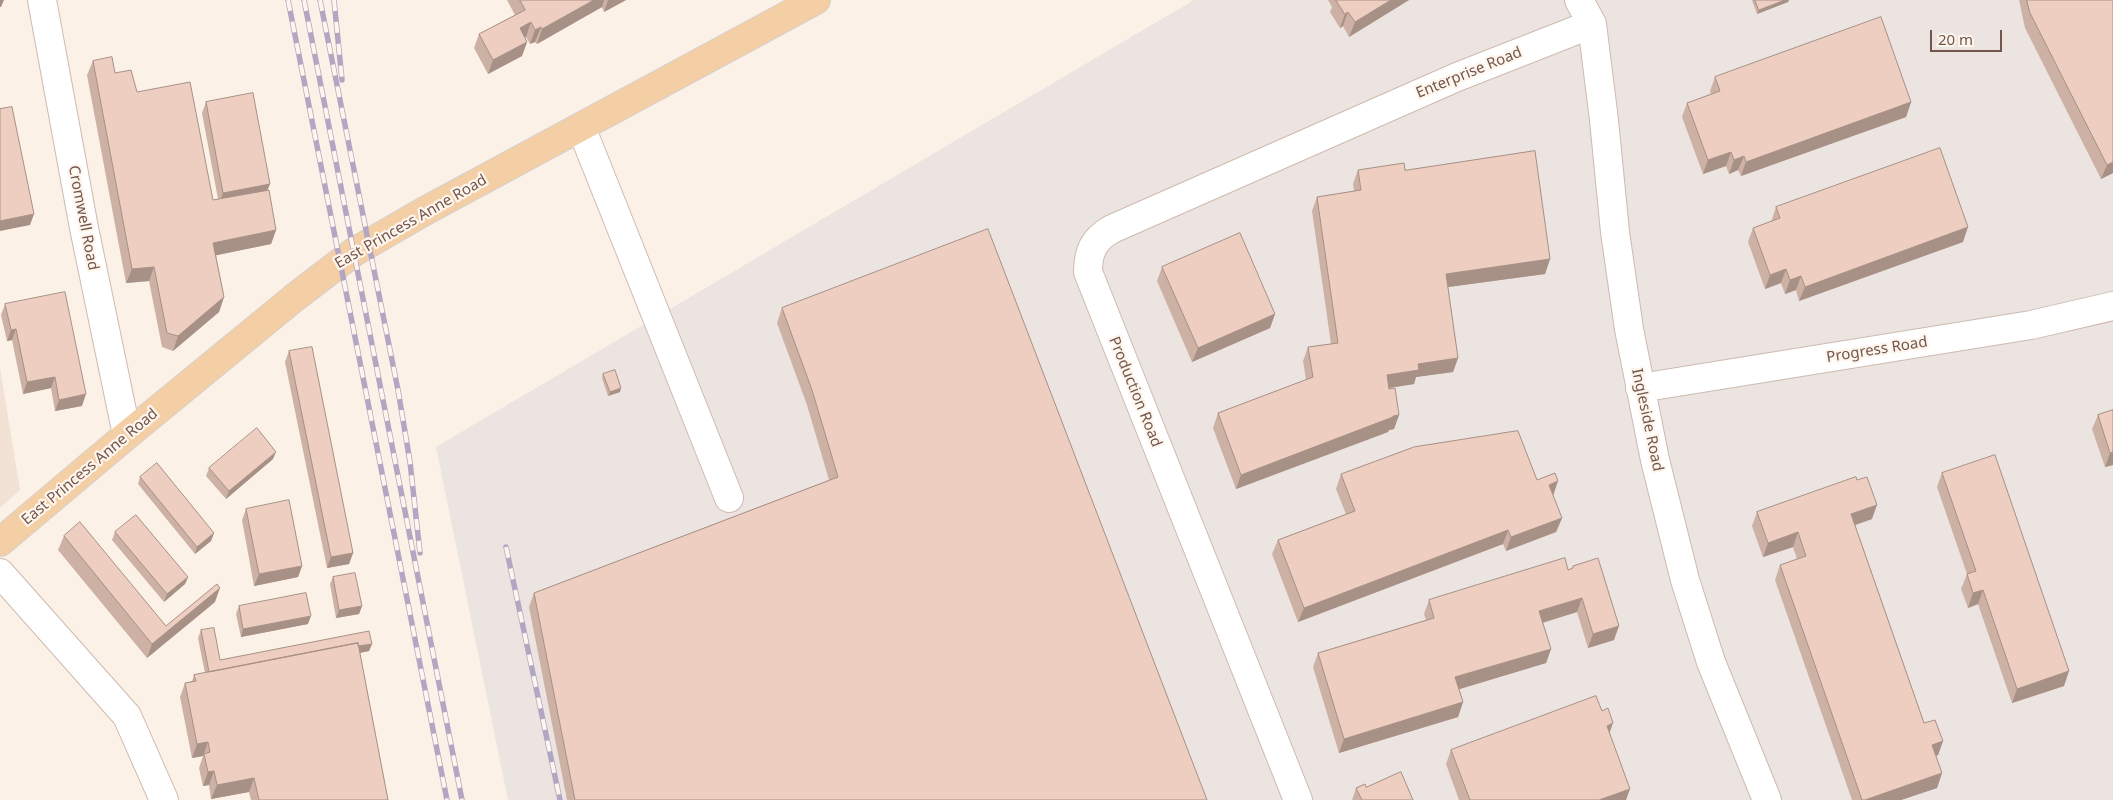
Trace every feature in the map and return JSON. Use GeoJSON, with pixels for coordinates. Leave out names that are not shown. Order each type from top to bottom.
{"type":"FeatureCollection","features":[{"type":"Feature","properties":{"kind":"main road","name":"East Princess Anne Road"},"geometry":{"type":"LineString","coordinates":[[0,542],[127,435],[340,262],[423,212],[816,0]]}},
{"type":"Feature","properties":{"kind":"street","name":"Cromwell Road"},"geometry":{"type":"LineString","coordinates":[[42,0],[82,218],[127,435]]}},
{"type":"Feature","properties":{"kind":"street","name":"Ingleside Road"},"geometry":{"type":"LineString","coordinates":[[1579,0],[1594,12],[1615,232],[1629,329],[1655,460],[1685,580],[1711,662],[1767,800]]}},
{"type":"Feature","properties":{"kind":"street","name":"Enterprise Road"},"geometry":{"type":"LineString","coordinates":[[1348,125],[1457,77],[1594,12]]}},
{"type":"Feature","properties":{"kind":"street","name":"Production Road"},"geometry":{"type":"LineString","coordinates":[[1298,800],[1088,272],[1088,258],[1093,245],[1100,236],[1112,229],[1348,125]]}},
{"type":"Feature","properties":{"kind":"street"},"geometry":{"type":"LineString","coordinates":[[581,127],[729,498]]}},
{"type":"Feature","properties":{"kind":"street","name":"Progress Road"},"geometry":{"type":"LineString","coordinates":[[1640,388],[2031,325],[2113,306]]}},
{"type":"Feature","properties":{"kind":"street"},"geometry":{"type":"LineString","coordinates":[[0,573],[127,716],[164,800]]}},
{"type":"Feature","properties":{"kind":"shaded area"},"geometry":{"type":"Polygon","coordinates":[[[1194,0],[2113,0],[2113,800],[508,800],[436,447],[1194,0]]]}},
{"type":"Feature","properties":{"kind":"shaded area"},"geometry":{"type":"Polygon","coordinates":[[[0,368],[20,490],[0,508],[0,368]]]}},
{"type":"Feature","properties":{"kind":"building"},"geometry":{"type":"Polygon","coordinates":[[[520,0],[594,0],[542,29],[541,27],[535,30],[531,22],[520,28],[527,42],[493,60],[479,34],[525,10],[520,0]]]}},
{"type":"Feature","properties":{"kind":"building"},"geometry":{"type":"Polygon","coordinates":[[[1336,0],[1391,0],[1355,22],[1348,12],[1345,14],[1336,0]]]}},
{"type":"Feature","properties":{"kind":"building"},"geometry":{"type":"Polygon","coordinates":[[[1755,0],[1785,0],[1759,10],[1755,0]]]}},
{"type":"Feature","properties":{"kind":"building"},"geometry":{"type":"Polygon","coordinates":[[[2027,0],[2113,0],[2113,162],[2107,165],[2030,13],[2027,0]]]}},
{"type":"Feature","properties":{"kind":"building"},"geometry":{"type":"Polygon","coordinates":[[[1881,17],[1911,102],[1746,162],[1744,156],[1734,160],[1731,152],[1708,160],[1687,103],[1720,91],[1715,77],[1881,17]]]}},
{"type":"Feature","properties":{"kind":"building"},"geometry":{"type":"Polygon","coordinates":[[[112,57],[115,73],[131,70],[137,92],[190,82],[213,200],[269,190],[276,230],[213,243],[224,297],[178,336],[167,333],[154,267],[132,269],[93,61],[112,57]]]}},
{"type":"Feature","properties":{"kind":"building"},"geometry":{"type":"Polygon","coordinates":[[[253,93],[270,184],[223,193],[206,102],[253,93]]]}},
{"type":"Feature","properties":{"kind":"building"},"geometry":{"type":"Polygon","coordinates":[[[12,107],[34,214],[0,221],[0,109],[12,107]]]}},
{"type":"Feature","properties":{"kind":"building"},"geometry":{"type":"Polygon","coordinates":[[[1940,148],[1968,227],[1805,287],[1801,276],[1790,280],[1786,269],[1770,275],[1753,228],[1780,218],[1776,207],[1940,148]]]}},
{"type":"Feature","properties":{"kind":"building"},"geometry":{"type":"Polygon","coordinates":[[[1535,151],[1550,259],[1446,274],[1458,358],[1418,364],[1419,370],[1387,375],[1389,389],[1395,388],[1399,415],[1241,475],[1218,413],[1313,377],[1308,347],[1338,343],[1317,197],[1361,190],[1358,170],[1404,163],[1405,170],[1535,151]]]}},
{"type":"Feature","properties":{"kind":"building"},"geometry":{"type":"Polygon","coordinates":[[[988,229],[1207,800],[575,800],[534,593],[838,477],[812,390],[782,308],[988,229]]]}},
{"type":"Feature","properties":{"kind":"building"},"geometry":{"type":"Polygon","coordinates":[[[1240,233],[1275,314],[1198,348],[1162,267],[1240,233]]]}},
{"type":"Feature","properties":{"kind":"building"},"geometry":{"type":"Polygon","coordinates":[[[65,292],[86,394],[59,400],[55,377],[27,382],[16,329],[11,330],[5,304],[65,292]]]}},
{"type":"Feature","properties":{"kind":"building"},"geometry":{"type":"Polygon","coordinates":[[[312,347],[353,553],[331,557],[289,351],[312,347]]]}},
{"type":"Feature","properties":{"kind":"building"},"geometry":{"type":"Polygon","coordinates":[[[615,370],[621,388],[610,392],[603,374],[615,370]]]}},
{"type":"Feature","properties":{"kind":"building"},"geometry":{"type":"Polygon","coordinates":[[[2113,410],[2113,452],[2110,453],[2098,415],[2113,410]]]}},
{"type":"Feature","properties":{"kind":"building"},"geometry":{"type":"Polygon","coordinates":[[[257,428],[276,452],[229,491],[209,468],[257,428]]]}},
{"type":"Feature","properties":{"kind":"building"},"geometry":{"type":"Polygon","coordinates":[[[1518,431],[1537,480],[1555,473],[1558,481],[1549,485],[1562,518],[1511,537],[1508,530],[1304,608],[1278,540],[1355,511],[1341,474],[1414,447],[1518,431]]]}},
{"type":"Feature","properties":{"kind":"building"},"geometry":{"type":"Polygon","coordinates":[[[1995,455],[2069,671],[2017,689],[1983,590],[1973,593],[1967,574],[1976,571],[1942,473],[1995,455]]]}},
{"type":"Feature","properties":{"kind":"building"},"geometry":{"type":"Polygon","coordinates":[[[157,463],[214,533],[197,547],[140,477],[157,463]]]}},
{"type":"Feature","properties":{"kind":"building"},"geometry":{"type":"Polygon","coordinates":[[[1856,477],[1857,480],[1867,477],[1877,505],[1851,514],[1924,723],[1935,720],[1943,741],[1932,745],[1942,773],[1865,800],[1862,800],[1780,565],[1806,556],[1798,532],[1768,543],[1757,512],[1856,477]]]}},
{"type":"Feature","properties":{"kind":"building"},"geometry":{"type":"Polygon","coordinates":[[[289,500],[302,566],[259,574],[246,509],[289,500]]]}},
{"type":"Feature","properties":{"kind":"building"},"geometry":{"type":"Polygon","coordinates":[[[136,515],[188,577],[167,594],[115,532],[136,515]]]}},
{"type":"Feature","properties":{"kind":"building"},"geometry":{"type":"Polygon","coordinates":[[[80,522],[166,626],[217,584],[220,588],[152,644],[64,536],[80,522]]]}},
{"type":"Feature","properties":{"kind":"building"},"geometry":{"type":"Polygon","coordinates":[[[1565,558],[1568,570],[1573,568],[1573,566],[1598,558],[1619,626],[1593,634],[1582,598],[1539,611],[1551,649],[1455,677],[1463,702],[1344,739],[1318,653],[1434,618],[1429,600],[1565,558]]]}},
{"type":"Feature","properties":{"kind":"building"},"geometry":{"type":"Polygon","coordinates":[[[355,573],[362,606],[339,610],[333,577],[355,573]]]}},
{"type":"Feature","properties":{"kind":"building"},"geometry":{"type":"Polygon","coordinates":[[[306,593],[311,616],[243,629],[239,606],[306,593]]]}},
{"type":"Feature","properties":{"kind":"building"},"geometry":{"type":"Polygon","coordinates":[[[214,628],[220,660],[369,631],[372,644],[358,646],[358,643],[209,672],[201,630],[214,628]]]}},
{"type":"Feature","properties":{"kind":"building"},"geometry":{"type":"Polygon","coordinates":[[[358,643],[388,800],[259,800],[254,778],[217,785],[214,771],[208,772],[204,754],[210,752],[208,742],[197,744],[185,683],[196,681],[194,675],[358,643]]]}},
{"type":"Feature","properties":{"kind":"building"},"geometry":{"type":"Polygon","coordinates":[[[1596,696],[1602,711],[1608,708],[1613,723],[1607,726],[1630,789],[1599,800],[1470,800],[1451,750],[1596,696]]]}},
{"type":"Feature","properties":{"kind":"building"},"geometry":{"type":"Polygon","coordinates":[[[1401,772],[1413,800],[1362,800],[1356,788],[1365,784],[1366,787],[1401,772]]]}},
{"type":"Feature","properties":{"kind":"railway"},"geometry":{"type":"LineString","coordinates":[[288,0],[447,800]]}},
{"type":"Feature","properties":{"kind":"railway"},"geometry":{"type":"LineString","coordinates":[[304,0],[462,800]]}},
{"type":"Feature","properties":{"kind":"railway"},"geometry":{"type":"LineString","coordinates":[[320,0],[398,390],[410,462],[420,553]]}},
{"type":"Feature","properties":{"kind":"railway"},"geometry":{"type":"LineString","coordinates":[[334,0],[342,80]]}},
{"type":"Feature","properties":{"kind":"railway"},"geometry":{"type":"LineString","coordinates":[[506,547],[560,800]]}}]}
